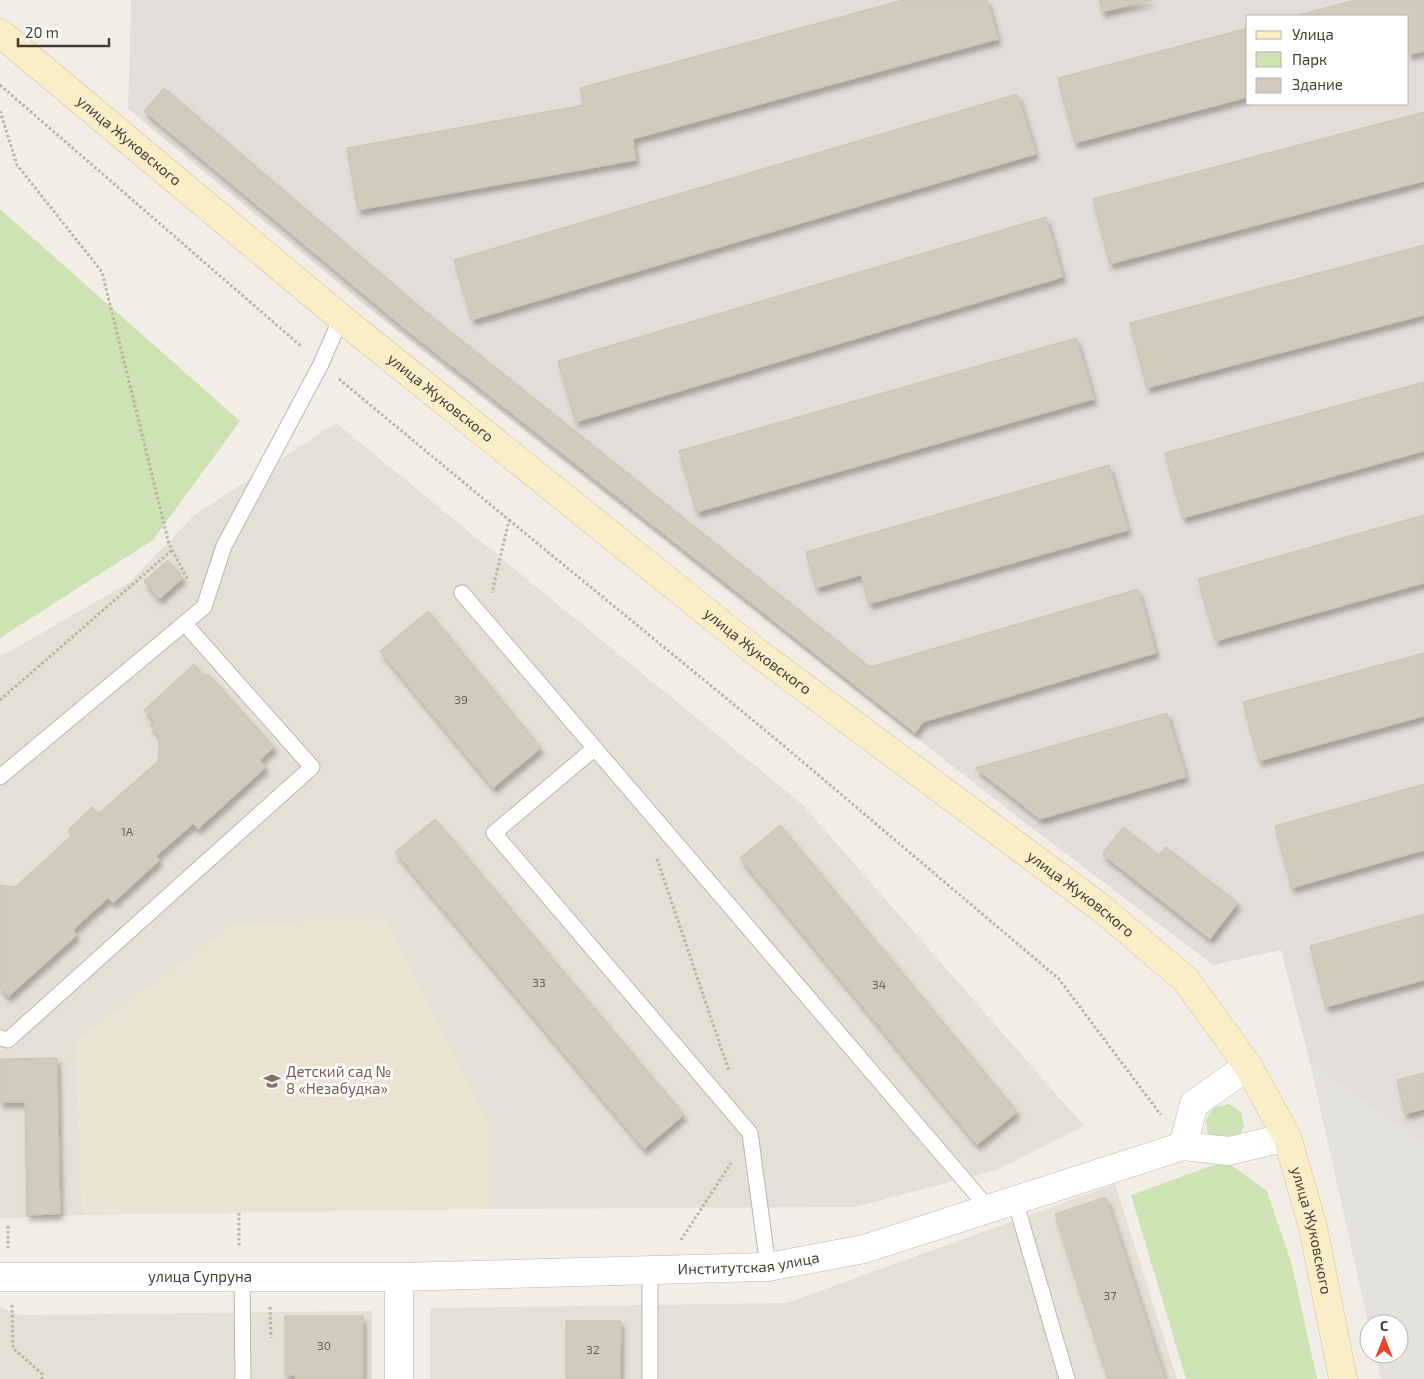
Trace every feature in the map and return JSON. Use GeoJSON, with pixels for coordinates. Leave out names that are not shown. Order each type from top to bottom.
{"type":"FeatureCollection","features":[{"type":"Feature","properties":{"kind":"street","name":"улица Жуковского"},"geometry":{"type":"LineString","coordinates":[[0,33],[341,318],[755,651],[1101,908],[1186,980],[1248,1066],[1287,1137],[1313,1227],[1343,1379]]}},
{"type":"Feature","properties":{"kind":"street"},"geometry":{"type":"LineString","coordinates":[[1248,1066],[1194,1104],[1184,1146],[1229,1151],[1287,1137]]}},
{"type":"Feature","properties":{"kind":"street","name":"Институтская улица"},"geometry":{"type":"LineString","coordinates":[[399,1277],[768,1267],[864,1250],[1184,1146]]}},
{"type":"Feature","properties":{"kind":"street","name":"улица Супруна"},"geometry":{"type":"LineString","coordinates":[[4,1265],[241,1264],[399,1277]]}},
{"type":"Feature","properties":{"kind":"street"},"geometry":{"type":"LineString","coordinates":[[399,1277],[399,1379]]}},
{"type":"Feature","properties":{"kind":"lane"},"geometry":{"type":"LineString","coordinates":[[0,777],[204,607],[224,546],[321,364],[341,318]]}},
{"type":"Feature","properties":{"kind":"lane"},"geometry":{"type":"LineString","coordinates":[[462,593],[989,1209]]}},
{"type":"Feature","properties":{"kind":"lane"},"geometry":{"type":"LineString","coordinates":[[0,1038],[8,1040],[312,767],[185,624]]}},
{"type":"Feature","properties":{"kind":"lane"},"geometry":{"type":"LineString","coordinates":[[595,748],[494,833],[750,1133],[768,1267]]}},
{"type":"Feature","properties":{"kind":"lane"},"geometry":{"type":"LineString","coordinates":[[1016,1200],[1067,1379]]}},
{"type":"Feature","properties":{"kind":"lane"},"geometry":{"type":"LineString","coordinates":[[241,1264],[243,1379]]}},
{"type":"Feature","properties":{"kind":"lane"},"geometry":{"type":"LineString","coordinates":[[650,1271],[650,1379]]}},
{"type":"Feature","properties":{"kind":"path"},"geometry":{"type":"LineString","coordinates":[[0,86],[321,364],[777,740],[1059,979],[1184,1146]]}},
{"type":"Feature","properties":{"kind":"path"},"geometry":{"type":"LineString","coordinates":[[0,110],[17,165],[102,272],[171,551],[0,700]]}},
{"type":"Feature","properties":{"kind":"path"},"geometry":{"type":"LineString","coordinates":[[485,621],[509,520]]}},
{"type":"Feature","properties":{"kind":"path"},"geometry":{"type":"LineString","coordinates":[[655,853],[731,1077]]}},
{"type":"Feature","properties":{"kind":"path"},"geometry":{"type":"LineString","coordinates":[[678,1244],[750,1133]]}},
{"type":"Feature","properties":{"kind":"path"},"geometry":{"type":"LineString","coordinates":[[239,1213],[241,1264]]}},
{"type":"Feature","properties":{"kind":"path"},"geometry":{"type":"LineString","coordinates":[[4,1265],[8,1226]]}},
{"type":"Feature","properties":{"kind":"path"},"geometry":{"type":"LineString","coordinates":[[270,1306],[271,1338]]}},
{"type":"Feature","properties":{"kind":"path"},"geometry":{"type":"LineString","coordinates":[[242,1307],[280,1306]]}},
{"type":"Feature","properties":{"kind":"path"},"geometry":{"type":"LineString","coordinates":[[13,1307],[13,1348],[42,1374],[42,1379]]}},
{"type":"Feature","properties":{"kind":"shaded area"},"geometry":{"type":"Polygon","coordinates":[[[131,0],[1424,0],[1424,1145],[1310,1063],[1281,950],[1213,965],[1011,812],[372,311],[128,109],[131,0]]]}},
{"type":"Feature","properties":{"kind":"shaded area"},"geometry":{"type":"Polygon","coordinates":[[[336,423],[802,804],[1084,1126],[997,1170],[854,1207],[487,1209],[487,1121],[76,1041],[83,1215],[0,1218],[0,657],[130,582],[193,516],[336,423]]]}},
{"type":"Feature","properties":{"kind":"shaded area","name":"Детский сад № 8 «Незабудка»"},"geometry":{"type":"Polygon","coordinates":[[[384,918],[487,1121],[487,1209],[83,1215],[76,1041],[232,925],[384,918]]]}},
{"type":"Feature","properties":{"kind":"shaded area"},"geometry":{"type":"Polygon","coordinates":[[[1310,1063],[1424,1145],[1424,1379],[1381,1379],[1377,1364],[1409,1364],[1409,1314],[1366,1314],[1310,1063]]]}},
{"type":"Feature","properties":{"kind":"shaded area"},"geometry":{"type":"Polygon","coordinates":[[[1115,1184],[1177,1379],[430,1379],[430,1308],[787,1303],[1115,1184]]]}},
{"type":"Feature","properties":{"kind":"shaded area"},"geometry":{"type":"Polygon","coordinates":[[[0,1307],[20,1315],[372,1311],[372,1379],[0,1379],[0,1307]]]}},
{"type":"Feature","properties":{"kind":"green space"},"geometry":{"type":"Polygon","coordinates":[[[0,209],[240,421],[153,540],[0,638],[0,209]]]}},
{"type":"Feature","properties":{"kind":"green space"},"geometry":{"type":"Polygon","coordinates":[[[1229,1104],[1241,1112],[1244,1127],[1236,1140],[1208,1135],[1206,1120],[1214,1107],[1229,1104]]]}},
{"type":"Feature","properties":{"kind":"green space"},"geometry":{"type":"Polygon","coordinates":[[[1225,1161],[1267,1191],[1292,1265],[1317,1379],[1186,1379],[1131,1195],[1225,1161]]]}},
{"type":"Feature","properties":{"kind":"building"},"geometry":{"type":"Polygon","coordinates":[[[903,0],[987,0],[998,39],[633,139],[636,160],[358,210],[347,148],[584,105],[580,88],[903,0]]]}},
{"type":"Feature","properties":{"kind":"building"},"geometry":{"type":"Polygon","coordinates":[[[1099,0],[1152,0],[1102,12],[1099,0]]]}},
{"type":"Feature","properties":{"kind":"building"},"geometry":{"type":"Polygon","coordinates":[[[1356,0],[1424,0],[1424,51],[1409,55],[1409,15],[1298,15],[1356,0]]]}},
{"type":"Feature","properties":{"kind":"building"},"geometry":{"type":"Polygon","coordinates":[[[1246,29],[1246,98],[1075,143],[1058,78],[1246,29]]]}},
{"type":"Feature","properties":{"kind":"building"},"geometry":{"type":"Polygon","coordinates":[[[164,88],[421,308],[870,667],[1138,589],[1156,653],[923,722],[915,733],[404,328],[144,111],[164,88]]]}},
{"type":"Feature","properties":{"kind":"building"},"geometry":{"type":"Polygon","coordinates":[[[1017,94],[1036,154],[472,320],[454,260],[1017,94]]]}},
{"type":"Feature","properties":{"kind":"building"},"geometry":{"type":"Polygon","coordinates":[[[1424,112],[1424,181],[1110,264],[1093,199],[1424,112]]]}},
{"type":"Feature","properties":{"kind":"building"},"geometry":{"type":"Polygon","coordinates":[[[1046,217],[1063,277],[576,422],[558,361],[1046,217]]]}},
{"type":"Feature","properties":{"kind":"building"},"geometry":{"type":"Polygon","coordinates":[[[1424,245],[1424,315],[1147,388],[1130,323],[1424,245]]]}},
{"type":"Feature","properties":{"kind":"building"},"geometry":{"type":"Polygon","coordinates":[[[1076,338],[1094,399],[697,512],[679,451],[1076,338]]]}},
{"type":"Feature","properties":{"kind":"building"},"geometry":{"type":"Polygon","coordinates":[[[1424,382],[1424,451],[1183,518],[1165,453],[1424,382]]]}},
{"type":"Feature","properties":{"kind":"building"},"geometry":{"type":"Polygon","coordinates":[[[1109,465],[1128,530],[869,604],[861,575],[816,588],[806,552],[1109,465]]]}},
{"type":"Feature","properties":{"kind":"building"},"geometry":{"type":"Polygon","coordinates":[[[1424,515],[1424,583],[1216,641],[1198,579],[1424,515]]]}},
{"type":"Feature","properties":{"kind":"building"},"geometry":{"type":"Polygon","coordinates":[[[168,560],[183,578],[159,599],[144,581],[168,560]]]}},
{"type":"Feature","properties":{"kind":"building"},"geometry":{"type":"Polygon","coordinates":[[[428,611],[541,748],[493,788],[380,651],[428,611]]]}},
{"type":"Feature","properties":{"kind":"building"},"geometry":{"type":"Polygon","coordinates":[[[1424,653],[1424,716],[1259,761],[1243,702],[1424,653]]]}},
{"type":"Feature","properties":{"kind":"building"},"geometry":{"type":"Polygon","coordinates":[[[194,664],[205,676],[208,674],[274,747],[260,760],[266,767],[198,829],[193,824],[156,856],[160,860],[113,903],[108,898],[73,930],[77,935],[8,997],[0,988],[0,885],[15,887],[72,835],[68,830],[92,807],[98,814],[158,761],[160,737],[150,725],[154,721],[144,710],[194,664]]]}},
{"type":"Feature","properties":{"kind":"building"},"geometry":{"type":"Polygon","coordinates":[[[1167,713],[1186,777],[1040,819],[975,768],[1167,713]]]}},
{"type":"Feature","properties":{"kind":"building"},"geometry":{"type":"Polygon","coordinates":[[[1424,784],[1424,850],[1292,888],[1275,826],[1424,784]]]}},
{"type":"Feature","properties":{"kind":"building"},"geometry":{"type":"Polygon","coordinates":[[[435,819],[684,1115],[644,1149],[395,852],[435,819]]]}},
{"type":"Feature","properties":{"kind":"building"},"geometry":{"type":"Polygon","coordinates":[[[780,825],[1017,1112],[977,1145],[740,858],[780,825]]]}},
{"type":"Feature","properties":{"kind":"building"},"geometry":{"type":"Polygon","coordinates":[[[1123,827],[1159,855],[1166,847],[1238,903],[1210,939],[1102,854],[1123,827]]]}},
{"type":"Feature","properties":{"kind":"building"},"geometry":{"type":"Polygon","coordinates":[[[1424,914],[1424,980],[1326,1007],[1310,946],[1424,914]]]}},
{"type":"Feature","properties":{"kind":"building"},"geometry":{"type":"Polygon","coordinates":[[[57,1058],[60,1214],[27,1215],[25,1102],[0,1102],[0,1059],[57,1058]]]}},
{"type":"Feature","properties":{"kind":"building"},"geometry":{"type":"Polygon","coordinates":[[[1424,1073],[1424,1109],[1405,1114],[1397,1080],[1424,1073]]]}},
{"type":"Feature","properties":{"kind":"building"},"geometry":{"type":"Polygon","coordinates":[[[1106,1197],[1165,1379],[1108,1379],[1055,1214],[1106,1197]]]}},
{"type":"Feature","properties":{"kind":"building"},"geometry":{"type":"Polygon","coordinates":[[[285,1316],[363,1316],[363,1379],[295,1379],[295,1375],[285,1375],[285,1316]]]}},
{"type":"Feature","properties":{"kind":"building"},"geometry":{"type":"Polygon","coordinates":[[[566,1321],[621,1321],[620,1379],[566,1379],[566,1321]]]}},
{"type":"Feature","properties":{"kind":"place","name":"Детский сад № 8 «Незабудка»"},"geometry":{"type":"Point","coordinates":[272,1081]}}]}
